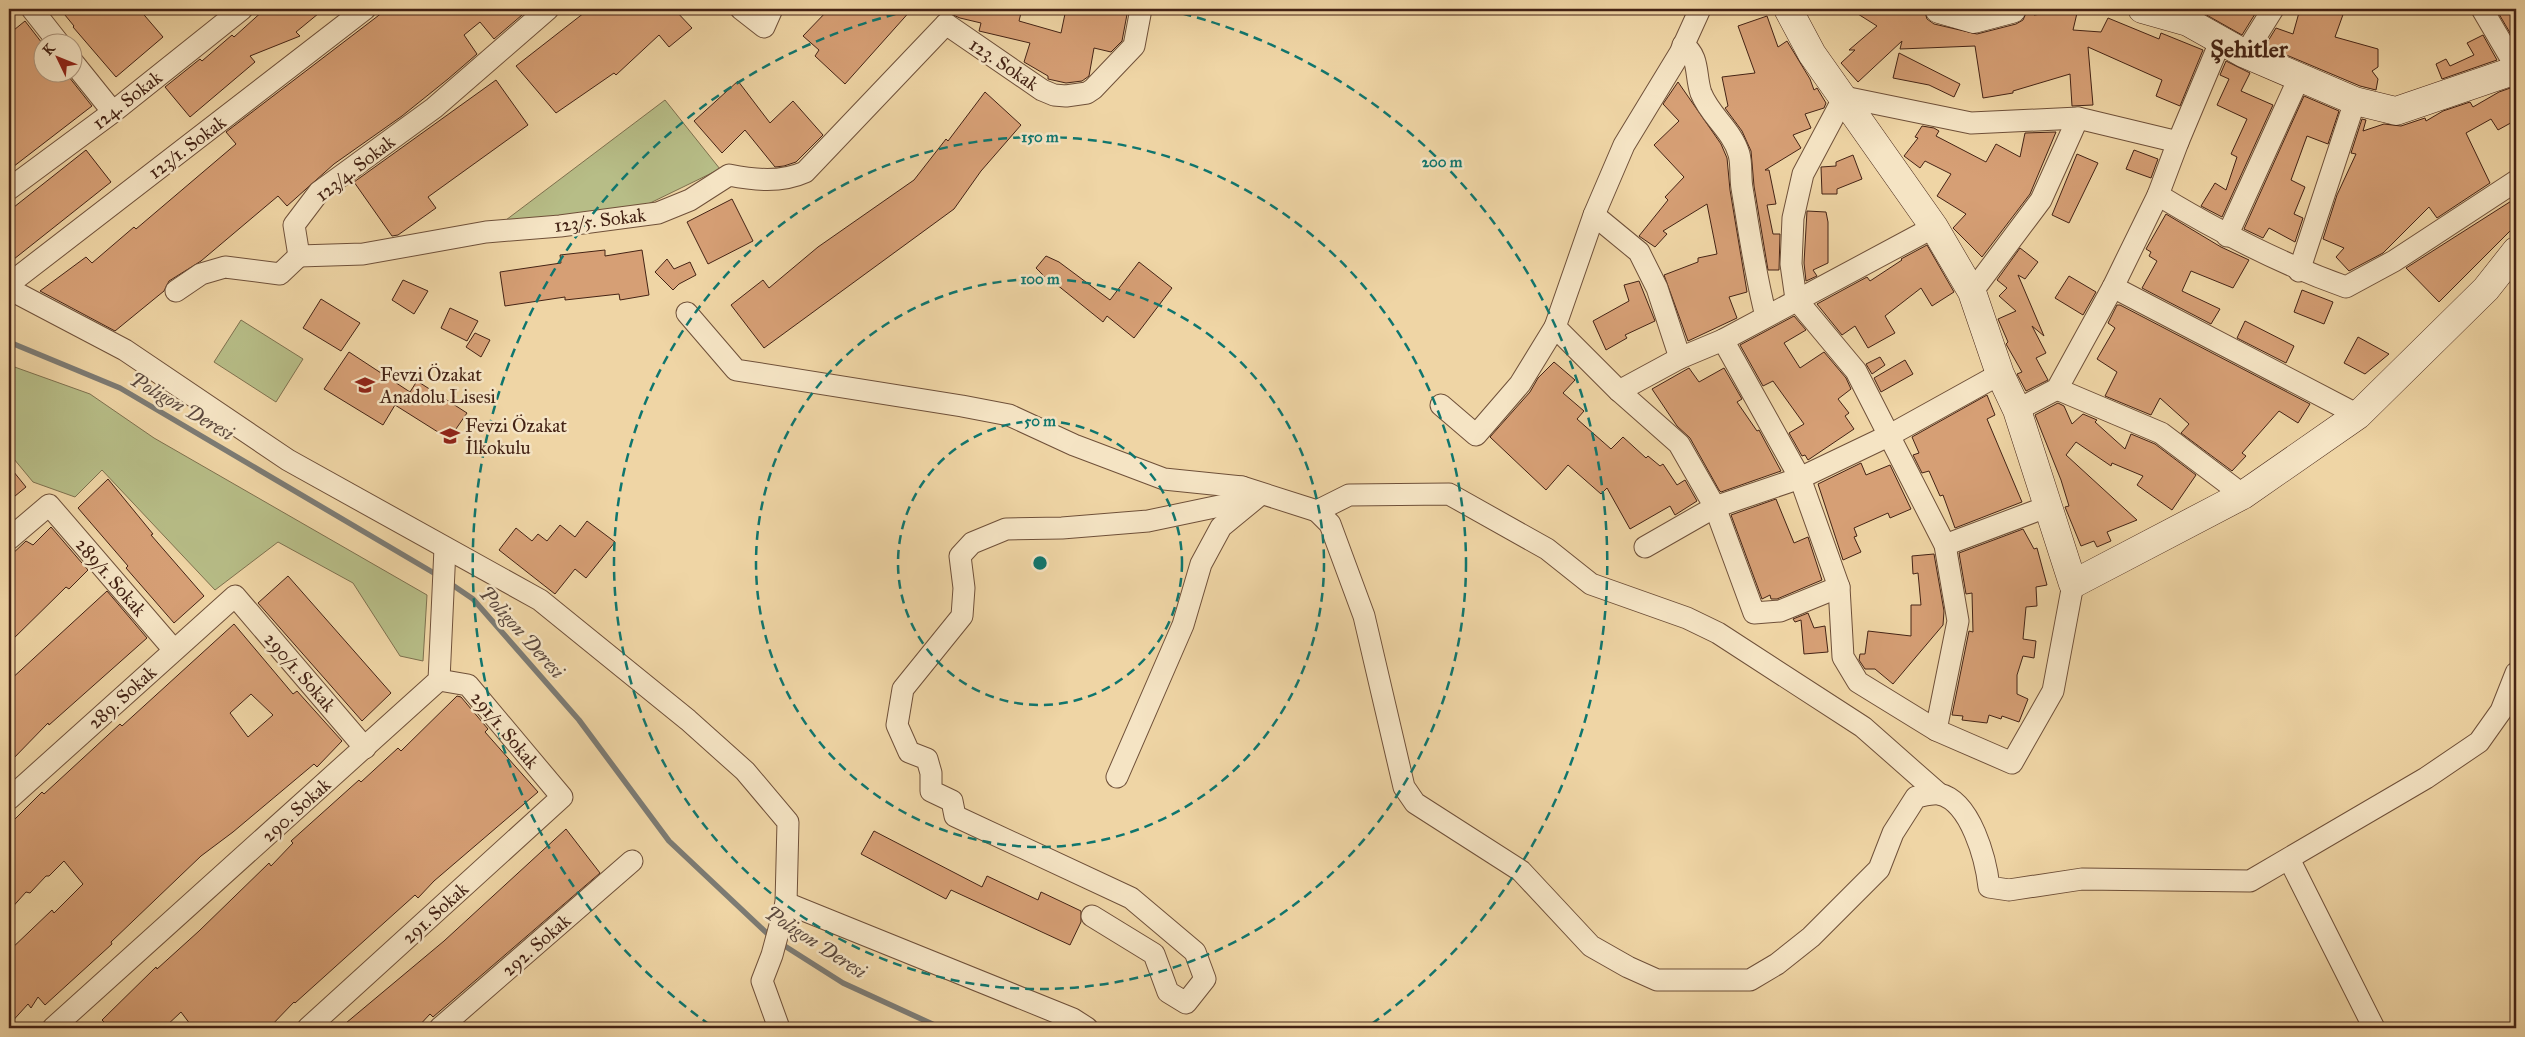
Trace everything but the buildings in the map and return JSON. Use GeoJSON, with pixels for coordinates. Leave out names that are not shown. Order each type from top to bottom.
{"type":"FeatureCollection","features":[{"type":"Feature","properties":{"kind":"street"},"geometry":{"type":"LineString","coordinates":[[32,9],[50,32]]}},
{"type":"Feature","properties":{"kind":"street","name":"124. Sokak"},"geometry":{"type":"LineString","coordinates":[[9,189],[113,112],[242,9]]}},
{"type":"Feature","properties":{"kind":"street","name":"123/1. Sokak"},"geometry":{"type":"LineString","coordinates":[[9,284],[365,9]]}},
{"type":"Feature","properties":{"kind":"street","name":"123/4. Sokak"},"geometry":{"type":"LineString","coordinates":[[299,256],[294,225],[318,192],[434,108],[548,9]]}},
{"type":"Feature","properties":{"kind":"street"},"geometry":{"type":"LineString","coordinates":[[741,9],[768,18]]}},
{"type":"Feature","properties":{"kind":"street","name":"123. Sokak"},"geometry":{"type":"LineString","coordinates":[[865,111],[946,17],[1042,90],[1054,95],[1066,96],[1087,93],[1134,46],[1141,9]]}},
{"type":"Feature","properties":{"kind":"street"},"geometry":{"type":"LineString","coordinates":[[1441,405],[1476,435],[1520,384],[1555,327],[1594,215],[1624,145],[1683,45],[1700,9]]}},
{"type":"Feature","properties":{"kind":"street"},"geometry":{"type":"LineString","coordinates":[[1722,340],[1800,478],[1839,587],[1843,657],[1858,682],[1936,730],[2012,763],[2053,691],[2073,584],[2016,410],[2000,374],[1972,292],[1934,227],[1812,54],[1788,9]]}},
{"type":"Feature","properties":{"kind":"street"},"geometry":{"type":"LineString","coordinates":[[1939,9],[1974,19],[2012,9]]}},
{"type":"Feature","properties":{"kind":"street"},"geometry":{"type":"LineString","coordinates":[[2142,9],[2190,16],[2220,42],[2245,54],[2355,101],[2396,111],[2516,68],[2482,9]]}},
{"type":"Feature","properties":{"kind":"street"},"geometry":{"type":"LineString","coordinates":[[2245,54],[2273,9]]}},
{"type":"Feature","properties":{"kind":"street"},"geometry":{"type":"LineString","coordinates":[[2016,410],[2057,389],[2113,287],[2158,195],[2220,42]]}},
{"type":"Feature","properties":{"kind":"street"},"geometry":{"type":"LineString","coordinates":[[1683,45],[1693,55],[1697,79],[1708,106],[1730,133],[1740,155],[1741,181],[1754,266],[1766,316]]}},
{"type":"Feature","properties":{"kind":"street"},"geometry":{"type":"LineString","coordinates":[[82,73],[113,112]]}},
{"type":"Feature","properties":{"kind":"street"},"geometry":{"type":"LineString","coordinates":[[2227,236],[2299,78]]}},
{"type":"Feature","properties":{"kind":"street"},"geometry":{"type":"LineString","coordinates":[[1844,97],[1971,123],[2078,118],[2178,142]]}},
{"type":"Feature","properties":{"kind":"street"},"geometry":{"type":"LineString","coordinates":[[1844,97],[1803,174],[1793,218],[1791,264],[1796,299],[1856,371],[1945,544],[1958,621],[1936,730]]}},
{"type":"Feature","properties":{"kind":"street"},"geometry":{"type":"LineString","coordinates":[[2300,271],[2355,101]]}},
{"type":"Feature","properties":{"kind":"street","name":"123/5. Sokak"},"geometry":{"type":"LineString","coordinates":[[299,256],[363,254],[486,232],[560,226],[658,213],[690,200],[729,174],[755,180],[791,178],[805,172],[865,111]]}},
{"type":"Feature","properties":{"kind":"street"},"geometry":{"type":"LineString","coordinates":[[1972,292],[2041,200],[2078,118]]}},
{"type":"Feature","properties":{"kind":"street"},"geometry":{"type":"LineString","coordinates":[[2158,195],[2227,236],[2300,271],[2346,288],[2394,261],[2516,181]]}},
{"type":"Feature","properties":{"kind":"street"},"geometry":{"type":"LineString","coordinates":[[1594,215],[1639,252],[1657,288],[1680,358]]}},
{"type":"Feature","properties":{"kind":"street"},"geometry":{"type":"LineString","coordinates":[[1619,391],[1680,358],[1722,340],[1934,227]]}},
{"type":"Feature","properties":{"kind":"street"},"geometry":{"type":"LineString","coordinates":[[2073,584],[2243,495],[2358,415],[2486,289],[2516,251]]}},
{"type":"Feature","properties":{"kind":"street"},"geometry":{"type":"LineString","coordinates":[[176,291],[201,274],[225,267],[280,274],[299,256]]}},
{"type":"Feature","properties":{"kind":"street"},"geometry":{"type":"LineString","coordinates":[[2113,287],[2358,415]]}},
{"type":"Feature","properties":{"kind":"street"},"geometry":{"type":"LineString","coordinates":[[9,289],[126,350],[288,460],[445,555],[540,600],[688,720],[745,771],[788,822],[786,902],[772,955],[762,981],[775,1022],[779,1028]]}},
{"type":"Feature","properties":{"kind":"street"},"geometry":{"type":"LineString","coordinates":[[687,313],[736,370],[953,404],[1009,415],[1074,445],[1164,478],[1251,490],[1316,511],[1330,524],[1364,616],[1404,787],[1415,803],[1521,871],[1591,946],[1628,968],[1658,980],[1750,980],[1777,964],[1811,937],[1879,869],[1893,833],[1916,797],[1939,794]]}},
{"type":"Feature","properties":{"kind":"street"},"geometry":{"type":"LineString","coordinates":[[1555,327],[1619,391],[1679,444],[1715,507],[1754,613],[1780,611],[1839,587]]}},
{"type":"Feature","properties":{"kind":"street"},"geometry":{"type":"LineString","coordinates":[[1645,548],[1715,507],[1800,478],[1890,435],[2000,374]]}},
{"type":"Feature","properties":{"kind":"street"},"geometry":{"type":"LineString","coordinates":[[2057,389],[2161,432],[2243,495]]}},
{"type":"Feature","properties":{"kind":"street"},"geometry":{"type":"LineString","coordinates":[[1117,777],[1183,625],[1201,564],[1221,527],[1251,490]]}},
{"type":"Feature","properties":{"kind":"street"},"geometry":{"type":"LineString","coordinates":[[1092,916],[1154,954],[1168,992],[1186,1003],[1205,979],[1195,952],[1131,898],[955,816],[952,801],[931,791],[931,772],[927,759],[909,752],[898,725],[903,689],[962,616],[964,588],[960,556],[972,543],[1006,530],[1062,528],[1148,521],[1229,504],[1251,490]]}},
{"type":"Feature","properties":{"kind":"street"},"geometry":{"type":"LineString","coordinates":[[1316,511],[1349,495],[1449,494],[1547,549],[1591,584],[1686,618],[1718,633],[1863,728],[1939,794],[1957,804],[1970,824],[1986,862],[1989,888],[2009,890],[2082,879],[2250,881],[2426,778],[2479,742],[2501,711],[2516,673]]}},
{"type":"Feature","properties":{"kind":"street","name":"289/1. Sokak"},"geometry":{"type":"LineString","coordinates":[[9,539],[49,504],[174,650]]}},
{"type":"Feature","properties":{"kind":"street"},"geometry":{"type":"LineString","coordinates":[[1945,544],[2049,506]]}},
{"type":"Feature","properties":{"kind":"street"},"geometry":{"type":"LineString","coordinates":[[439,680],[445,555]]}},
{"type":"Feature","properties":{"kind":"street","name":"289. Sokak"},"geometry":{"type":"LineString","coordinates":[[9,799],[235,596]]}},
{"type":"Feature","properties":{"kind":"street","name":"290/1. Sokak"},"geometry":{"type":"LineString","coordinates":[[235,596],[366,748]]}},
{"type":"Feature","properties":{"kind":"street","name":"290. Sokak"},"geometry":{"type":"LineString","coordinates":[[53,1028],[366,748],[439,680]]}},
{"type":"Feature","properties":{"kind":"street","name":"291/1. Sokak"},"geometry":{"type":"LineString","coordinates":[[439,680],[468,685],[562,797]]}},
{"type":"Feature","properties":{"kind":"street","name":"291. Sokak"},"geometry":{"type":"LineString","coordinates":[[308,1028],[562,797]]}},
{"type":"Feature","properties":{"kind":"street"},"geometry":{"type":"LineString","coordinates":[[2289,859],[2374,1028]]}},
{"type":"Feature","properties":{"kind":"street","name":"292. Sokak"},"geometry":{"type":"LineString","coordinates":[[440,1028],[632,862]]}},
{"type":"Feature","properties":{"kind":"street"},"geometry":{"type":"LineString","coordinates":[[786,902],[1073,1019],[1087,1028]]}},
{"type":"Feature","properties":{"kind":"green space"},"geometry":{"type":"Polygon","coordinates":[[[665,100],[720,169],[646,205],[502,223],[665,100]]]}},
{"type":"Feature","properties":{"kind":"green space"},"geometry":{"type":"Polygon","coordinates":[[[241,320],[303,359],[276,402],[214,362],[241,320]]]}},
{"type":"Feature","properties":{"kind":"green space"},"geometry":{"type":"Polygon","coordinates":[[[9,365],[90,394],[154,438],[427,595],[423,661],[400,656],[353,583],[278,542],[215,590],[102,470],[75,497],[33,482],[9,453],[9,365]]]}},
{"type":"Feature","properties":{"kind":"waterway","name":"Poligon Deresi"},"geometry":{"type":"LineString","coordinates":[[9,342],[120,388],[439,576]]}},
{"type":"Feature","properties":{"kind":"waterway","name":"Poligon Deresi"},"geometry":{"type":"LineString","coordinates":[[448,582],[473,599],[579,720],[669,841],[772,938]]}},
{"type":"Feature","properties":{"kind":"waterway","name":"Poligon Deresi"},"geometry":{"type":"LineString","coordinates":[[780,943],[843,983],[941,1028]]}},
{"type":"Feature","properties":{"kind":"place","name":"Fevzi Özakat Anadolu Lisesi"},"geometry":{"type":"Point","coordinates":[365,385]}},
{"type":"Feature","properties":{"kind":"place","name":"Fevzi Özakat İlkokulu"},"geometry":{"type":"Point","coordinates":[450,436]}},
{"type":"Feature","properties":{"kind":"district","name":"Şehitler"},"geometry":{"type":"Point","coordinates":[2249,49]}}]}
